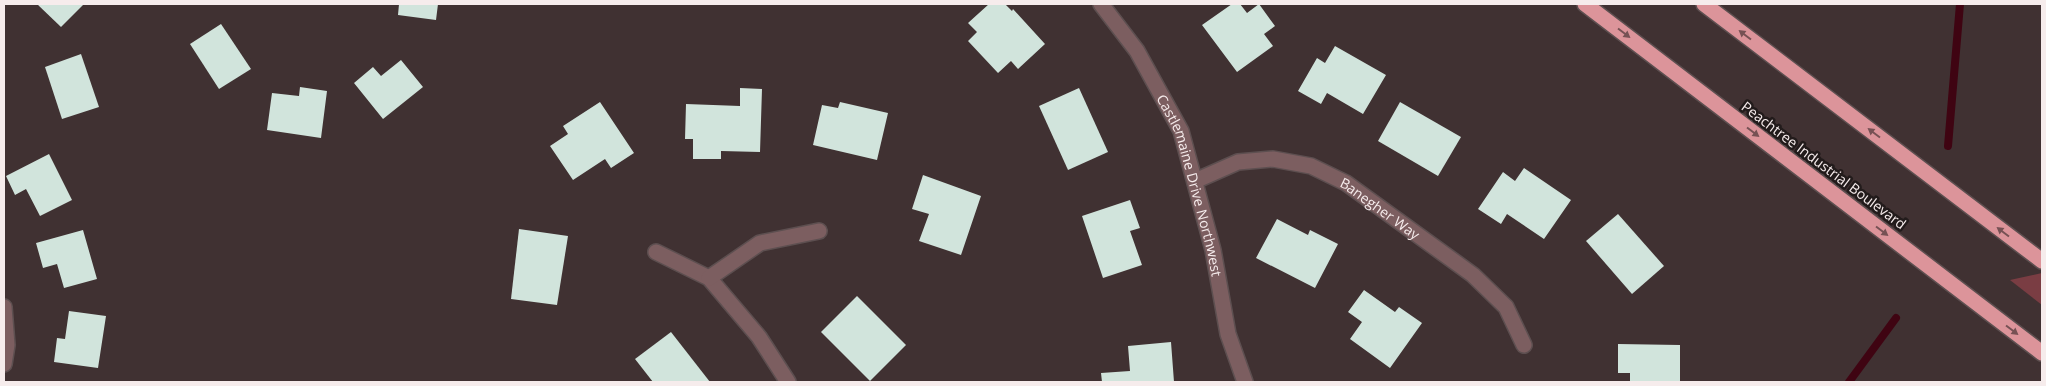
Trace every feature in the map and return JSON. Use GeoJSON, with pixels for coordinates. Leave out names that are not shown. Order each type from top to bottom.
{"type":"FeatureCollection","features":[{"type":"Feature","properties":{"kind":"highway","name":"Peachtree Industrial Boulevard"},"geometry":{"type":"LineString","coordinates":[[1586,4],[2042,353]]}},
{"type":"Feature","properties":{"kind":"highway"},"geometry":{"type":"LineString","coordinates":[[1704,4],[2042,261]]}},
{"type":"Feature","properties":{"kind":"street","name":"Castlemaine Drive Northwest"},"geometry":{"type":"LineString","coordinates":[[1101,4],[1137,51],[1181,131],[1213,250],[1228,334],[1244,382]]}},
{"type":"Feature","properties":{"kind":"street","name":"Banegher Way"},"geometry":{"type":"LineString","coordinates":[[1195,182],[1238,162],[1273,160],[1311,166],[1338,179],[1426,239],[1473,275],[1506,307],[1524,346]]}},
{"type":"Feature","properties":{"kind":"street"},"geometry":{"type":"LineString","coordinates":[[709,278],[760,243],[819,231]]}},
{"type":"Feature","properties":{"kind":"street"},"geometry":{"type":"LineString","coordinates":[[656,252],[709,278],[759,337],[788,382]]}},
{"type":"Feature","properties":{"kind":"street"},"geometry":{"type":"LineString","coordinates":[[4,307],[7,345],[4,364]]}},
{"type":"Feature","properties":{"kind":"shaded area"},"geometry":{"type":"Polygon","coordinates":[[[2042,273],[2042,305],[2010,280],[2042,273]]]}},
{"type":"Feature","properties":{"kind":"building"},"geometry":{"type":"Polygon","coordinates":[[[37,4],[84,4],[61,27],[37,4]]]}},
{"type":"Feature","properties":{"kind":"building"},"geometry":{"type":"Polygon","coordinates":[[[399,4],[438,4],[436,20],[398,15],[399,4]]]}},
{"type":"Feature","properties":{"kind":"building"},"geometry":{"type":"Polygon","coordinates":[[[989,4],[1005,4],[1012,11],[1013,9],[1045,44],[1018,69],[1011,61],[998,73],[968,41],[977,32],[968,23],[989,4]]]}},
{"type":"Feature","properties":{"kind":"building"},"geometry":{"type":"Polygon","coordinates":[[[1232,4],[1240,4],[1247,13],[1259,4],[1275,26],[1264,34],[1273,46],[1237,72],[1202,25],[1232,4]]]}},
{"type":"Feature","properties":{"kind":"building"},"geometry":{"type":"Polygon","coordinates":[[[221,24],[251,69],[219,89],[190,44],[221,24]]]}},
{"type":"Feature","properties":{"kind":"building"},"geometry":{"type":"Polygon","coordinates":[[[1335,46],[1386,75],[1363,114],[1327,93],[1321,104],[1298,91],[1317,58],[1325,63],[1335,46]]]}},
{"type":"Feature","properties":{"kind":"building"},"geometry":{"type":"Polygon","coordinates":[[[81,54],[99,107],[62,119],[45,67],[81,54]]]}},
{"type":"Feature","properties":{"kind":"building"},"geometry":{"type":"Polygon","coordinates":[[[401,60],[423,87],[383,119],[354,83],[373,67],[381,76],[401,60]]]}},
{"type":"Feature","properties":{"kind":"building"},"geometry":{"type":"Polygon","coordinates":[[[300,87],[327,91],[321,138],[267,130],[272,93],[299,96],[300,87]]]}},
{"type":"Feature","properties":{"kind":"building"},"geometry":{"type":"Polygon","coordinates":[[[740,88],[762,89],[760,152],[721,151],[721,159],[693,159],[693,139],[685,139],[686,104],[740,106],[740,88]]]}},
{"type":"Feature","properties":{"kind":"building"},"geometry":{"type":"Polygon","coordinates":[[[1079,88],[1108,152],[1068,170],[1039,106],[1079,88]]]}},
{"type":"Feature","properties":{"kind":"building"},"geometry":{"type":"Polygon","coordinates":[[[600,102],[634,153],[611,168],[605,159],[573,180],[550,146],[568,134],[563,126],[600,102]]]}},
{"type":"Feature","properties":{"kind":"building"},"geometry":{"type":"Polygon","coordinates":[[[840,102],[888,113],[877,160],[813,145],[822,105],[838,108],[840,102]]]}},
{"type":"Feature","properties":{"kind":"building"},"geometry":{"type":"Polygon","coordinates":[[[1400,102],[1461,137],[1438,176],[1378,141],[1400,102]]]}},
{"type":"Feature","properties":{"kind":"building"},"geometry":{"type":"Polygon","coordinates":[[[49,154],[72,200],[40,216],[26,189],[15,195],[6,176],[49,154]]]}},
{"type":"Feature","properties":{"kind":"building"},"geometry":{"type":"Polygon","coordinates":[[[1524,168],[1571,200],[1544,239],[1507,214],[1501,224],[1478,209],[1503,172],[1515,181],[1524,168]]]}},
{"type":"Feature","properties":{"kind":"building"},"geometry":{"type":"Polygon","coordinates":[[[923,175],[981,196],[961,255],[919,241],[929,214],[912,209],[923,175]]]}},
{"type":"Feature","properties":{"kind":"building"},"geometry":{"type":"Polygon","coordinates":[[[1130,200],[1140,228],[1130,231],[1142,265],[1103,278],[1082,216],[1130,200]]]}},
{"type":"Feature","properties":{"kind":"building"},"geometry":{"type":"Polygon","coordinates":[[[1618,214],[1664,266],[1632,294],[1586,241],[1618,214]]]}},
{"type":"Feature","properties":{"kind":"building"},"geometry":{"type":"Polygon","coordinates":[[[1277,219],[1308,235],[1310,230],[1338,244],[1315,288],[1256,258],[1277,219]]]}},
{"type":"Feature","properties":{"kind":"building"},"geometry":{"type":"Polygon","coordinates":[[[519,229],[568,236],[557,305],[511,299],[519,229]]]}},
{"type":"Feature","properties":{"kind":"building"},"geometry":{"type":"Polygon","coordinates":[[[83,230],[97,279],[64,288],[57,264],[43,268],[36,243],[83,230]]]}},
{"type":"Feature","properties":{"kind":"building"},"geometry":{"type":"Polygon","coordinates":[[[1364,290],[1395,312],[1399,307],[1422,323],[1390,368],[1350,339],[1362,322],[1348,312],[1364,290]]]}},
{"type":"Feature","properties":{"kind":"building"},"geometry":{"type":"Polygon","coordinates":[[[857,296],[906,345],[870,381],[821,332],[857,296]]]}},
{"type":"Feature","properties":{"kind":"building"},"geometry":{"type":"Polygon","coordinates":[[[69,311],[106,316],[98,368],[54,362],[57,338],[65,339],[69,311]]]}},
{"type":"Feature","properties":{"kind":"building"},"geometry":{"type":"Polygon","coordinates":[[[671,332],[710,382],[653,382],[635,359],[671,332]]]}},
{"type":"Feature","properties":{"kind":"building"},"geometry":{"type":"Polygon","coordinates":[[[1171,342],[1174,382],[1102,382],[1101,373],[1130,371],[1128,346],[1171,342]]]}},
{"type":"Feature","properties":{"kind":"building"},"geometry":{"type":"Polygon","coordinates":[[[1618,344],[1680,345],[1680,381],[1630,382],[1630,373],[1618,373],[1618,344]]]}},
{"type":"Feature","properties":{"kind":"waterway"},"geometry":{"type":"LineString","coordinates":[[1948,146],[1960,4]]}},
{"type":"Feature","properties":{"kind":"waterway"},"geometry":{"type":"LineString","coordinates":[[1849,382],[1896,318]]}}]}
